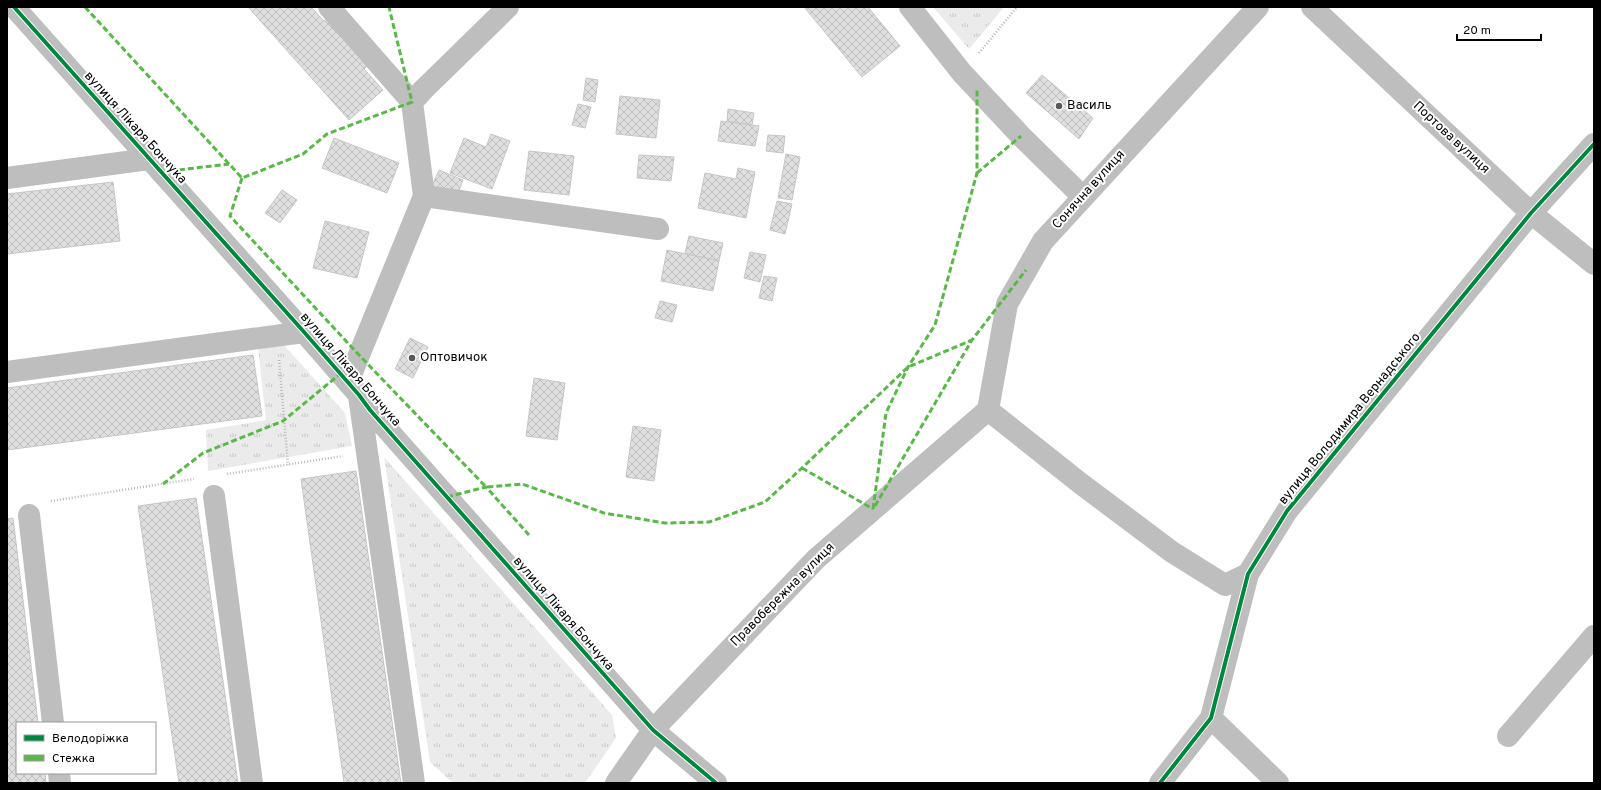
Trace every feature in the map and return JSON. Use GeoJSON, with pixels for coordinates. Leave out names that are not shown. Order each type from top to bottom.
{"type":"FeatureCollection","features":[{"type":"Feature","properties":{"kind":"street","name":"вулиця Лікаря Бончука"},"geometry":{"type":"LineString","coordinates":[[14,7],[304,332],[370,410],[653,730],[716,783]]}},
{"type":"Feature","properties":{"kind":"street"},"geometry":{"type":"LineString","coordinates":[[329,7],[412,102],[424,196],[353,389],[367,453],[414,783]]}},
{"type":"Feature","properties":{"kind":"street"},"geometry":{"type":"LineString","coordinates":[[412,102],[508,7]]}},
{"type":"Feature","properties":{"kind":"street"},"geometry":{"type":"LineString","coordinates":[[910,7],[962,73],[1021,136],[1082,196]]}},
{"type":"Feature","properties":{"kind":"street","name":"Сонячна вулиця"},"geometry":{"type":"LineString","coordinates":[[988,410],[1007,304],[1043,241],[1082,196],[1258,7]]}},
{"type":"Feature","properties":{"kind":"street","name":"Портова вулиця"},"geometry":{"type":"LineString","coordinates":[[1312,7],[1531,213],[1594,264]]}},
{"type":"Feature","properties":{"kind":"street","name":"вулиця Володимира Вернадського"},"geometry":{"type":"LineString","coordinates":[[1160,783],[1211,718],[1248,574],[1287,511],[1531,213],[1594,144]]}},
{"type":"Feature","properties":{"kind":"street"},"geometry":{"type":"LineString","coordinates":[[7,178],[149,159]]}},
{"type":"Feature","properties":{"kind":"street"},"geometry":{"type":"LineString","coordinates":[[424,196],[658,229]]}},
{"type":"Feature","properties":{"kind":"street"},"geometry":{"type":"LineString","coordinates":[[7,372],[304,332]]}},
{"type":"Feature","properties":{"kind":"street"},"geometry":{"type":"LineString","coordinates":[[988,410],[1080,483],[1186,560],[1225,585],[1248,574]]}},
{"type":"Feature","properties":{"kind":"street","name":"Правобережна вулиця"},"geometry":{"type":"LineString","coordinates":[[616,783],[653,730],[816,558],[988,410]]}},
{"type":"Feature","properties":{"kind":"street"},"geometry":{"type":"LineString","coordinates":[[214,496],[252,783]]}},
{"type":"Feature","properties":{"kind":"street"},"geometry":{"type":"LineString","coordinates":[[28,515],[53,722]]}},
{"type":"Feature","properties":{"kind":"street"},"geometry":{"type":"LineString","coordinates":[[1508,736],[1594,636]]}},
{"type":"Feature","properties":{"kind":"street"},"geometry":{"type":"LineString","coordinates":[[1211,718],[1278,783]]}},
{"type":"Feature","properties":{"kind":"path"},"geometry":{"type":"LineString","coordinates":[[962,73],[1017,7]]}},
{"type":"Feature","properties":{"kind":"path"},"geometry":{"type":"LineString","coordinates":[[278,336],[283,420],[288,465]]}},
{"type":"Feature","properties":{"kind":"path"},"geometry":{"type":"LineString","coordinates":[[225,475],[367,453]]}},
{"type":"Feature","properties":{"kind":"path"},"geometry":{"type":"LineString","coordinates":[[46,502],[202,478]]}},
{"type":"Feature","properties":{"kind":"green space"},"geometry":{"type":"Polygon","coordinates":[[[933,7],[1004,7],[969,49],[933,7]]]}},
{"type":"Feature","properties":{"kind":"green space"},"geometry":{"type":"Polygon","coordinates":[[[283,344],[345,413],[352,446],[208,471],[206,430],[266,420],[258,347],[283,344]]]}},
{"type":"Feature","properties":{"kind":"green space"},"geometry":{"type":"Polygon","coordinates":[[[384,457],[612,715],[616,738],[585,783],[453,783],[430,762],[384,457]]]}},
{"type":"Feature","properties":{"kind":"building"},"geometry":{"type":"Polygon","coordinates":[[[248,7],[311,7],[324,21],[328,17],[370,63],[364,69],[383,90],[349,120],[248,7]]]}},
{"type":"Feature","properties":{"kind":"building"},"geometry":{"type":"Polygon","coordinates":[[[804,7],[868,7],[900,46],[862,77],[804,7]]]}},
{"type":"Feature","properties":{"kind":"building","name":"Василь"},"geometry":{"type":"Polygon","coordinates":[[[1042,75],[1093,118],[1079,139],[1026,93],[1042,75]]]}},
{"type":"Feature","properties":{"kind":"building"},"geometry":{"type":"Polygon","coordinates":[[[586,78],[598,80],[595,102],[583,100],[586,78]]]}},
{"type":"Feature","properties":{"kind":"building"},"geometry":{"type":"Polygon","coordinates":[[[620,96],[660,100],[656,138],[616,134],[620,96]]]}},
{"type":"Feature","properties":{"kind":"building"},"geometry":{"type":"Polygon","coordinates":[[[578,104],[591,107],[585,128],[572,125],[578,104]]]}},
{"type":"Feature","properties":{"kind":"building"},"geometry":{"type":"Polygon","coordinates":[[[728,109],[754,113],[752,125],[727,121],[728,109]]]}},
{"type":"Feature","properties":{"kind":"building"},"geometry":{"type":"Polygon","coordinates":[[[721,121],[759,126],[755,146],[718,141],[721,121]]]}},
{"type":"Feature","properties":{"kind":"building"},"geometry":{"type":"Polygon","coordinates":[[[491,134],[510,141],[492,189],[450,173],[464,138],[486,147],[491,134]]]}},
{"type":"Feature","properties":{"kind":"building"},"geometry":{"type":"Polygon","coordinates":[[[768,135],[785,136],[783,153],[766,151],[768,135]]]}},
{"type":"Feature","properties":{"kind":"building"},"geometry":{"type":"Polygon","coordinates":[[[334,138],[399,163],[387,193],[322,168],[334,138]]]}},
{"type":"Feature","properties":{"kind":"building"},"geometry":{"type":"Polygon","coordinates":[[[529,151],[574,156],[569,195],[524,190],[529,151]]]}},
{"type":"Feature","properties":{"kind":"building"},"geometry":{"type":"Polygon","coordinates":[[[786,154],[800,157],[792,200],[778,198],[786,154]]]}},
{"type":"Feature","properties":{"kind":"building"},"geometry":{"type":"Polygon","coordinates":[[[639,155],[674,157],[671,181],[637,178],[639,155]]]}},
{"type":"Feature","properties":{"kind":"building"},"geometry":{"type":"Polygon","coordinates":[[[738,168],[755,172],[746,218],[698,208],[705,173],[736,179],[738,168]]]}},
{"type":"Feature","properties":{"kind":"building"},"geometry":{"type":"Polygon","coordinates":[[[439,170],[463,180],[457,196],[432,186],[439,170]]]}},
{"type":"Feature","properties":{"kind":"building"},"geometry":{"type":"Polygon","coordinates":[[[113,182],[120,241],[7,254],[7,194],[113,182]]]}},
{"type":"Feature","properties":{"kind":"building"},"geometry":{"type":"Polygon","coordinates":[[[282,190],[297,200],[280,223],[265,213],[282,190]]]}},
{"type":"Feature","properties":{"kind":"building"},"geometry":{"type":"Polygon","coordinates":[[[777,201],[792,204],[785,234],[770,230],[777,201]]]}},
{"type":"Feature","properties":{"kind":"building"},"geometry":{"type":"Polygon","coordinates":[[[325,221],[369,232],[357,278],[313,268],[325,221]]]}},
{"type":"Feature","properties":{"kind":"building"},"geometry":{"type":"Polygon","coordinates":[[[689,236],[723,243],[719,261],[685,253],[689,236]]]}},
{"type":"Feature","properties":{"kind":"building"},"geometry":{"type":"Polygon","coordinates":[[[667,250],[719,261],[713,291],[661,281],[667,250]]]}},
{"type":"Feature","properties":{"kind":"building"},"geometry":{"type":"Polygon","coordinates":[[[750,252],[766,255],[760,282],[744,278],[750,252]]]}},
{"type":"Feature","properties":{"kind":"building"},"geometry":{"type":"Polygon","coordinates":[[[764,276],[777,278],[772,301],[759,298],[764,276]]]}},
{"type":"Feature","properties":{"kind":"building"},"geometry":{"type":"Polygon","coordinates":[[[660,301],[677,305],[672,322],[655,318],[660,301]]]}},
{"type":"Feature","properties":{"kind":"building","name":"Оптовичок"},"geometry":{"type":"Polygon","coordinates":[[[410,338],[428,347],[413,378],[395,369],[410,338]]]}},
{"type":"Feature","properties":{"kind":"building"},"geometry":{"type":"Polygon","coordinates":[[[253,355],[262,416],[7,450],[7,388],[253,355]]]}},
{"type":"Feature","properties":{"kind":"building"},"geometry":{"type":"Polygon","coordinates":[[[534,378],[565,383],[557,440],[526,436],[534,378]]]}},
{"type":"Feature","properties":{"kind":"building"},"geometry":{"type":"Polygon","coordinates":[[[633,426],[661,430],[654,481],[626,477],[633,426]]]}},
{"type":"Feature","properties":{"kind":"building"},"geometry":{"type":"Polygon","coordinates":[[[356,471],[401,783],[344,783],[301,479],[356,471]]]}},
{"type":"Feature","properties":{"kind":"building"},"geometry":{"type":"Polygon","coordinates":[[[196,498],[238,783],[179,783],[138,506],[196,498]]]}},
{"type":"Feature","properties":{"kind":"building"},"geometry":{"type":"Polygon","coordinates":[[[13,518],[38,722],[16,722],[16,774],[45,774],[46,783],[7,783],[7,519],[13,518]]]}},
{"type":"Feature","properties":{"kind":"marked path"},"geometry":{"type":"LineString","coordinates":[[85,7],[242,178],[303,154],[327,134],[412,102],[389,7]]}},
{"type":"Feature","properties":{"kind":"marked path"},"geometry":{"type":"LineString","coordinates":[[873,509],[886,413],[908,367],[935,325],[977,173],[977,88]]}},
{"type":"Feature","properties":{"kind":"marked path"},"geometry":{"type":"LineString","coordinates":[[977,173],[1021,136]]}},
{"type":"Feature","properties":{"kind":"marked path"},"geometry":{"type":"LineString","coordinates":[[161,172],[229,164]]}},
{"type":"Feature","properties":{"kind":"marked path"},"geometry":{"type":"LineString","coordinates":[[242,178],[230,216],[359,355],[486,487],[522,484],[604,513],[665,523],[709,522],[765,502],[908,367],[972,340]]}},
{"type":"Feature","properties":{"kind":"marked path"},"geometry":{"type":"LineString","coordinates":[[875,506],[972,340],[1026,270]]}},
{"type":"Feature","properties":{"kind":"marked path"},"geometry":{"type":"LineString","coordinates":[[163,484],[203,453],[283,421],[340,374]]}},
{"type":"Feature","properties":{"kind":"marked path"},"geometry":{"type":"LineString","coordinates":[[802,468],[873,509]]}},
{"type":"Feature","properties":{"kind":"marked path"},"geometry":{"type":"LineString","coordinates":[[447,497],[486,487],[529,535]]}},
{"type":"Feature","properties":{"kind":"cycle path"},"geometry":{"type":"LineString","coordinates":[[14,7],[304,332],[359,395],[370,410],[653,730],[716,783]]}},
{"type":"Feature","properties":{"kind":"cycle path"},"geometry":{"type":"LineString","coordinates":[[1160,783],[1211,718],[1248,574],[1287,511],[1531,213],[1594,144]]}},
{"type":"Feature","properties":{"kind":"place","name":"Василь"},"geometry":{"type":"Point","coordinates":[1059,106]}},
{"type":"Feature","properties":{"kind":"place","name":"Оптовичок"},"geometry":{"type":"Point","coordinates":[412,358]}}]}
